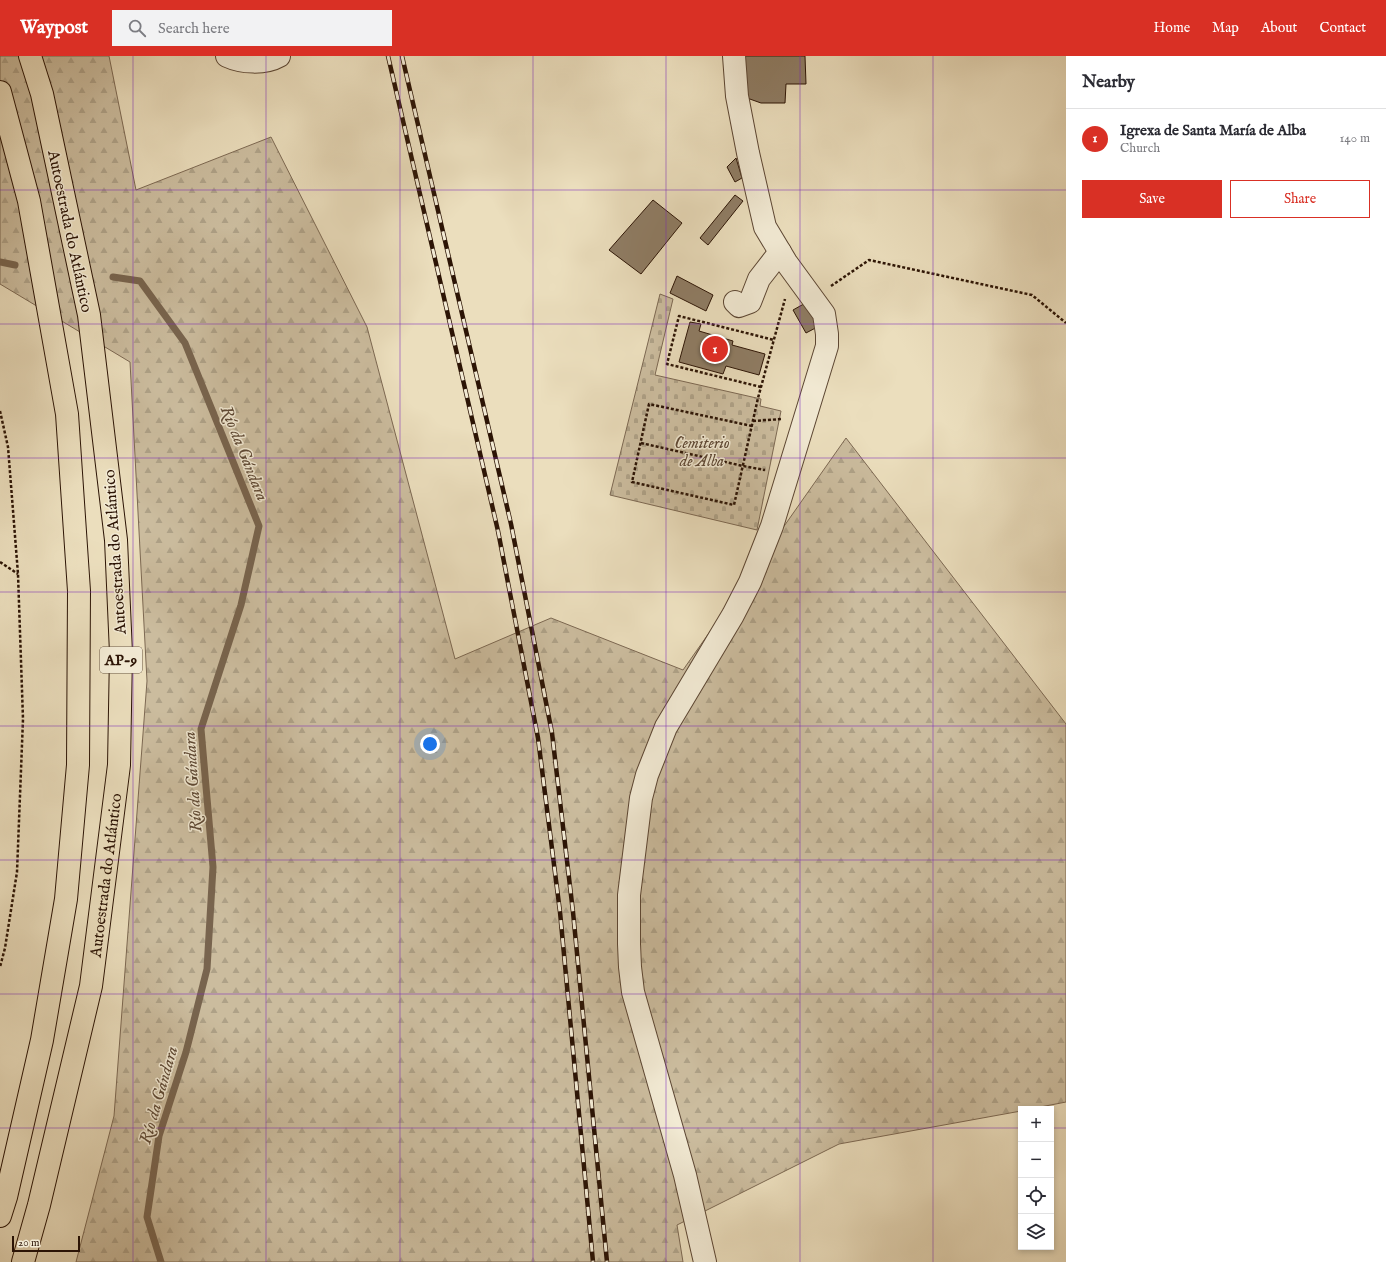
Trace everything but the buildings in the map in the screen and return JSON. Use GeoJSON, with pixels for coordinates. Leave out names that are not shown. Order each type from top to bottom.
{"type":"FeatureCollection","features":[{"type":"Feature","properties":{"kind":"highway","name":"Autoestrada do Atlántico"},"geometry":{"type":"LineString","coordinates":[[23,1262],[39,1205],[91,986],[119,765],[121,653],[116,540],[89,315],[42,94],[30,56]]}},
{"type":"Feature","properties":{"kind":"highway","name":"AP-9"},"geometry":{"type":"LineString","coordinates":[[0,92],[29,201],[67,414],[79,591],[78,765],[66,899],[42,1040],[6,1197],[0,1216]]}},
{"type":"Feature","properties":{"kind":"street"},"geometry":{"type":"LineString","coordinates":[[227,56],[236,60],[253,61],[273,59],[279,56]]}},
{"type":"Feature","properties":{"kind":"street"},"geometry":{"type":"LineString","coordinates":[[705,1262],[685,1175],[633,992],[629,960],[629,902],[634,843],[640,798],[647,775],[666,727],[733,615],[750,582],[772,526],[827,346],[824,314],[807,292],[765,227],[737,96],[734,56]]}},
{"type":"Feature","properties":{"kind":"street"},"geometry":{"type":"LineString","coordinates":[[735,302],[739,306],[750,302],[759,279],[780,252]]}},
{"type":"Feature","properties":{"kind":"path"},"geometry":{"type":"LineString","coordinates":[[752,426],[650,404],[632,482],[734,504],[743,466],[761,387],[786,296],[807,292],[869,260],[1032,295],[1066,323]]}},
{"type":"Feature","properties":{"kind":"path"},"geometry":{"type":"LineString","coordinates":[[761,387],[666,364],[678,316],[774,340]]}},
{"type":"Feature","properties":{"kind":"path"},"geometry":{"type":"LineString","coordinates":[[0,411],[8,447],[18,574],[23,719],[17,872],[5,948],[0,967]]}},
{"type":"Feature","properties":{"kind":"path"},"geometry":{"type":"LineString","coordinates":[[640,443],[743,466],[769,470]]}},
{"type":"Feature","properties":{"kind":"path"},"geometry":{"type":"LineString","coordinates":[[0,562],[18,574]]}},
{"type":"Feature","properties":{"kind":"green space"},"geometry":{"type":"Polygon","coordinates":[[[0,56],[109,56],[136,190],[271,137],[367,327],[455,659],[551,618],[683,670],[846,438],[1066,724],[1066,1102],[1045,1106],[1018,1106],[1018,1112],[839,1144],[677,1225],[683,1262],[76,1262],[114,1116],[147,681],[130,362],[0,284],[0,56]]]}},
{"type":"Feature","properties":{"kind":"green space","name":"Cemiterio de Alba"},"geometry":{"type":"Polygon","coordinates":[[[660,294],[673,299],[655,375],[761,399],[760,406],[781,411],[757,530],[610,495],[660,294]]]}},
{"type":"Feature","properties":{"kind":"waterway","name":"Río da Gándara"},"geometry":{"type":"LineString","coordinates":[[0,262],[15,265]]}},
{"type":"Feature","properties":{"kind":"waterway","name":"Río da Gándara"},"geometry":{"type":"LineString","coordinates":[[113,277],[140,281],[185,343],[259,526],[241,605],[201,729],[213,867],[207,969],[186,1052],[159,1136],[147,1217],[161,1262]]}},
{"type":"Feature","properties":{"kind":"railway"},"geometry":{"type":"LineString","coordinates":[[388,56],[498,531],[538,738],[560,912],[593,1262]]}},
{"type":"Feature","properties":{"kind":"railway"},"geometry":{"type":"LineString","coordinates":[[402,56],[511,524],[552,733],[573,912],[607,1262]]}},
{"type":"Feature","properties":{"kind":"place","name":"Igrexa de Santa María de Alba"},"geometry":{"type":"Point","coordinates":[715,349]}}]}
